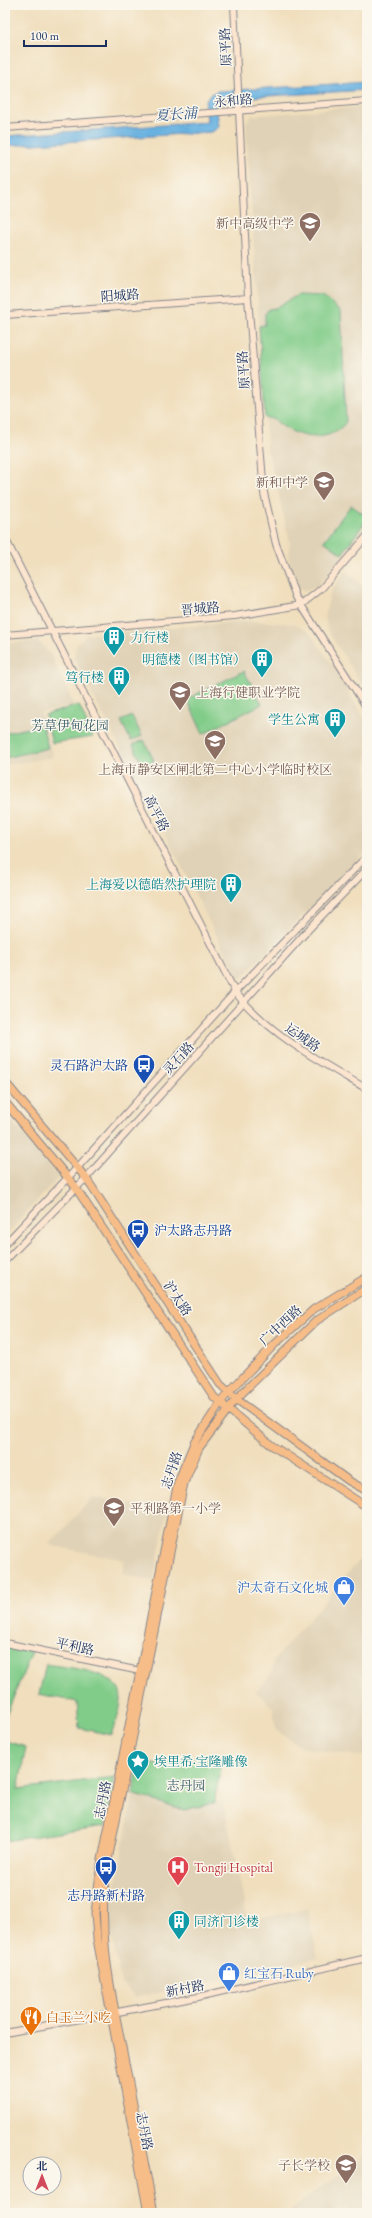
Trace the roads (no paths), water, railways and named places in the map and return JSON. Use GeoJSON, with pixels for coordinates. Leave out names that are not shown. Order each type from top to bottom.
{"type":"FeatureCollection","features":[{"type":"Feature","properties":{"kind":"main road","name":"沪太路"},"geometry":{"type":"LineString","coordinates":[[5,1082],[86,1178],[220,1384],[236,1399],[349,1481],[367,1492]]}},
{"type":"Feature","properties":{"kind":"main road","name":"沪太路"},"geometry":{"type":"LineString","coordinates":[[5,1102],[76,1188],[122,1262],[214,1397],[271,1445],[367,1507]]}},
{"type":"Feature","properties":{"kind":"main road","name":"广中西路"},"geometry":{"type":"LineString","coordinates":[[220,1403],[275,1344],[314,1309],[367,1277]]}},
{"type":"Feature","properties":{"kind":"main road","name":"广中西路"},"geometry":{"type":"LineString","coordinates":[[227,1409],[316,1321],[367,1288]]}},
{"type":"Feature","properties":{"kind":"main road","name":"志丹路"},"geometry":{"type":"LineString","coordinates":[[154,2213],[97,1939],[96,1907],[101,1865],[178,1482],[194,1443],[220,1403]]}},
{"type":"Feature","properties":{"kind":"main road","name":"志丹路"},"geometry":{"type":"LineString","coordinates":[[148,2213],[113,2013],[102,1913],[107,1866],[184,1483],[199,1448],[227,1409]]}},
{"type":"Feature","properties":{"kind":"street","name":"原平路"},"geometry":{"type":"LineString","coordinates":[[234,5],[248,298],[264,493],[276,544],[301,605],[367,708]]}},
{"type":"Feature","properties":{"kind":"street","name":"永和路"},"geometry":{"type":"LineString","coordinates":[[5,128],[367,101]]}},
{"type":"Feature","properties":{"kind":"street","name":"阳城路"},"geometry":{"type":"LineString","coordinates":[[5,315],[248,298]]}},
{"type":"Feature","properties":{"kind":"street","name":"晋城路"},"geometry":{"type":"LineString","coordinates":[[5,635],[235,616],[301,605],[322,589],[367,536]]}},
{"type":"Feature","properties":{"kind":"street","name":"高平路"},"geometry":{"type":"LineString","coordinates":[[5,538],[235,992]]}},
{"type":"Feature","properties":{"kind":"street","name":"灵石路"},"geometry":{"type":"LineString","coordinates":[[5,1244],[77,1168],[235,992],[367,856]]}},
{"type":"Feature","properties":{"kind":"street","name":"灵石路"},"geometry":{"type":"LineString","coordinates":[[5,1261],[86,1178],[243,1002],[367,869]]}},
{"type":"Feature","properties":{"kind":"street","name":"运城路"},"geometry":{"type":"LineString","coordinates":[[235,992],[243,1002],[269,1026],[303,1052],[367,1089]]}},
{"type":"Feature","properties":{"kind":"street","name":"平利路"},"geometry":{"type":"LineString","coordinates":[[5,1643],[140,1671]]}},
{"type":"Feature","properties":{"kind":"street","name":"新村路"},"geometry":{"type":"LineString","coordinates":[[5,2033],[198,1997],[367,1958]]}},
{"type":"Feature","properties":{"kind":"water"},"geometry":{"type":"Polygon","coordinates":[[[367,82],[367,90],[219,99],[216,102],[219,127],[212,132],[5,146],[5,136],[207,122],[205,107],[206,99],[212,93],[218,91],[367,82]]]}},
{"type":"Feature","properties":{"kind":"place","name":"新中高级中学"},"geometry":{"type":"Point","coordinates":[310,242]}},
{"type":"Feature","properties":{"kind":"place","name":"新和中学"},"geometry":{"type":"Point","coordinates":[324,502]}},
{"type":"Feature","properties":{"kind":"place","name":"力行楼"},"geometry":{"type":"Point","coordinates":[114,656]}},
{"type":"Feature","properties":{"kind":"place","name":"明德楼（图书馆）"},"geometry":{"type":"Point","coordinates":[262,678]}},
{"type":"Feature","properties":{"kind":"place","name":"笃行楼"},"geometry":{"type":"Point","coordinates":[119,696]}},
{"type":"Feature","properties":{"kind":"place","name":"上海行健职业学院"},"geometry":{"type":"Point","coordinates":[180,712]}},
{"type":"Feature","properties":{"kind":"place","name":"学生公寓"},"geometry":{"type":"Point","coordinates":[335,738]}},
{"type":"Feature","properties":{"kind":"place","name":"上海市静安区闸北第二中心小学临时校区"},"geometry":{"type":"Point","coordinates":[215,760]}},
{"type":"Feature","properties":{"kind":"place","name":"上海爱以德皓然护理院"},"geometry":{"type":"Point","coordinates":[231,904]}},
{"type":"Feature","properties":{"kind":"place","name":"灵石路沪太路"},"geometry":{"type":"Point","coordinates":[144,1084]}},
{"type":"Feature","properties":{"kind":"place","name":"沪太路志丹路"},"geometry":{"type":"Point","coordinates":[138,1250]}},
{"type":"Feature","properties":{"kind":"place","name":"平利路第一小学"},"geometry":{"type":"Point","coordinates":[114,1528]}},
{"type":"Feature","properties":{"kind":"place","name":"沪太奇石文化城"},"geometry":{"type":"Point","coordinates":[344,1606]}},
{"type":"Feature","properties":{"kind":"place","name":"埃里希·宝隆雕像"},"geometry":{"type":"Point","coordinates":[138,1780]}},
{"type":"Feature","properties":{"kind":"place","name":"志丹路新村路"},"geometry":{"type":"Point","coordinates":[106,1886]}},
{"type":"Feature","properties":{"kind":"place","name":"Tongji Hospital"},"geometry":{"type":"Point","coordinates":[178,1886]}},
{"type":"Feature","properties":{"kind":"place","name":"同济门诊楼"},"geometry":{"type":"Point","coordinates":[179,1940]}},
{"type":"Feature","properties":{"kind":"place","name":"红宝石 Ruby"},"geometry":{"type":"Point","coordinates":[229,1992]}},
{"type":"Feature","properties":{"kind":"place","name":"白玉兰小吃"},"geometry":{"type":"Point","coordinates":[31,2036]}},
{"type":"Feature","properties":{"kind":"place","name":"子长学校"},"geometry":{"type":"Point","coordinates":[346,2184]}},
{"type":"Feature","properties":{"kind":"water label","name":"夏长浦"},"geometry":{"type":"Point","coordinates":[176,114]}},
{"type":"Feature","properties":{"kind":"park label","name":"芳草伊甸花园"},"geometry":{"type":"Point","coordinates":[70,725]}},
{"type":"Feature","properties":{"kind":"park label","name":"志丹园"},"geometry":{"type":"Point","coordinates":[186,1785]}}]}
